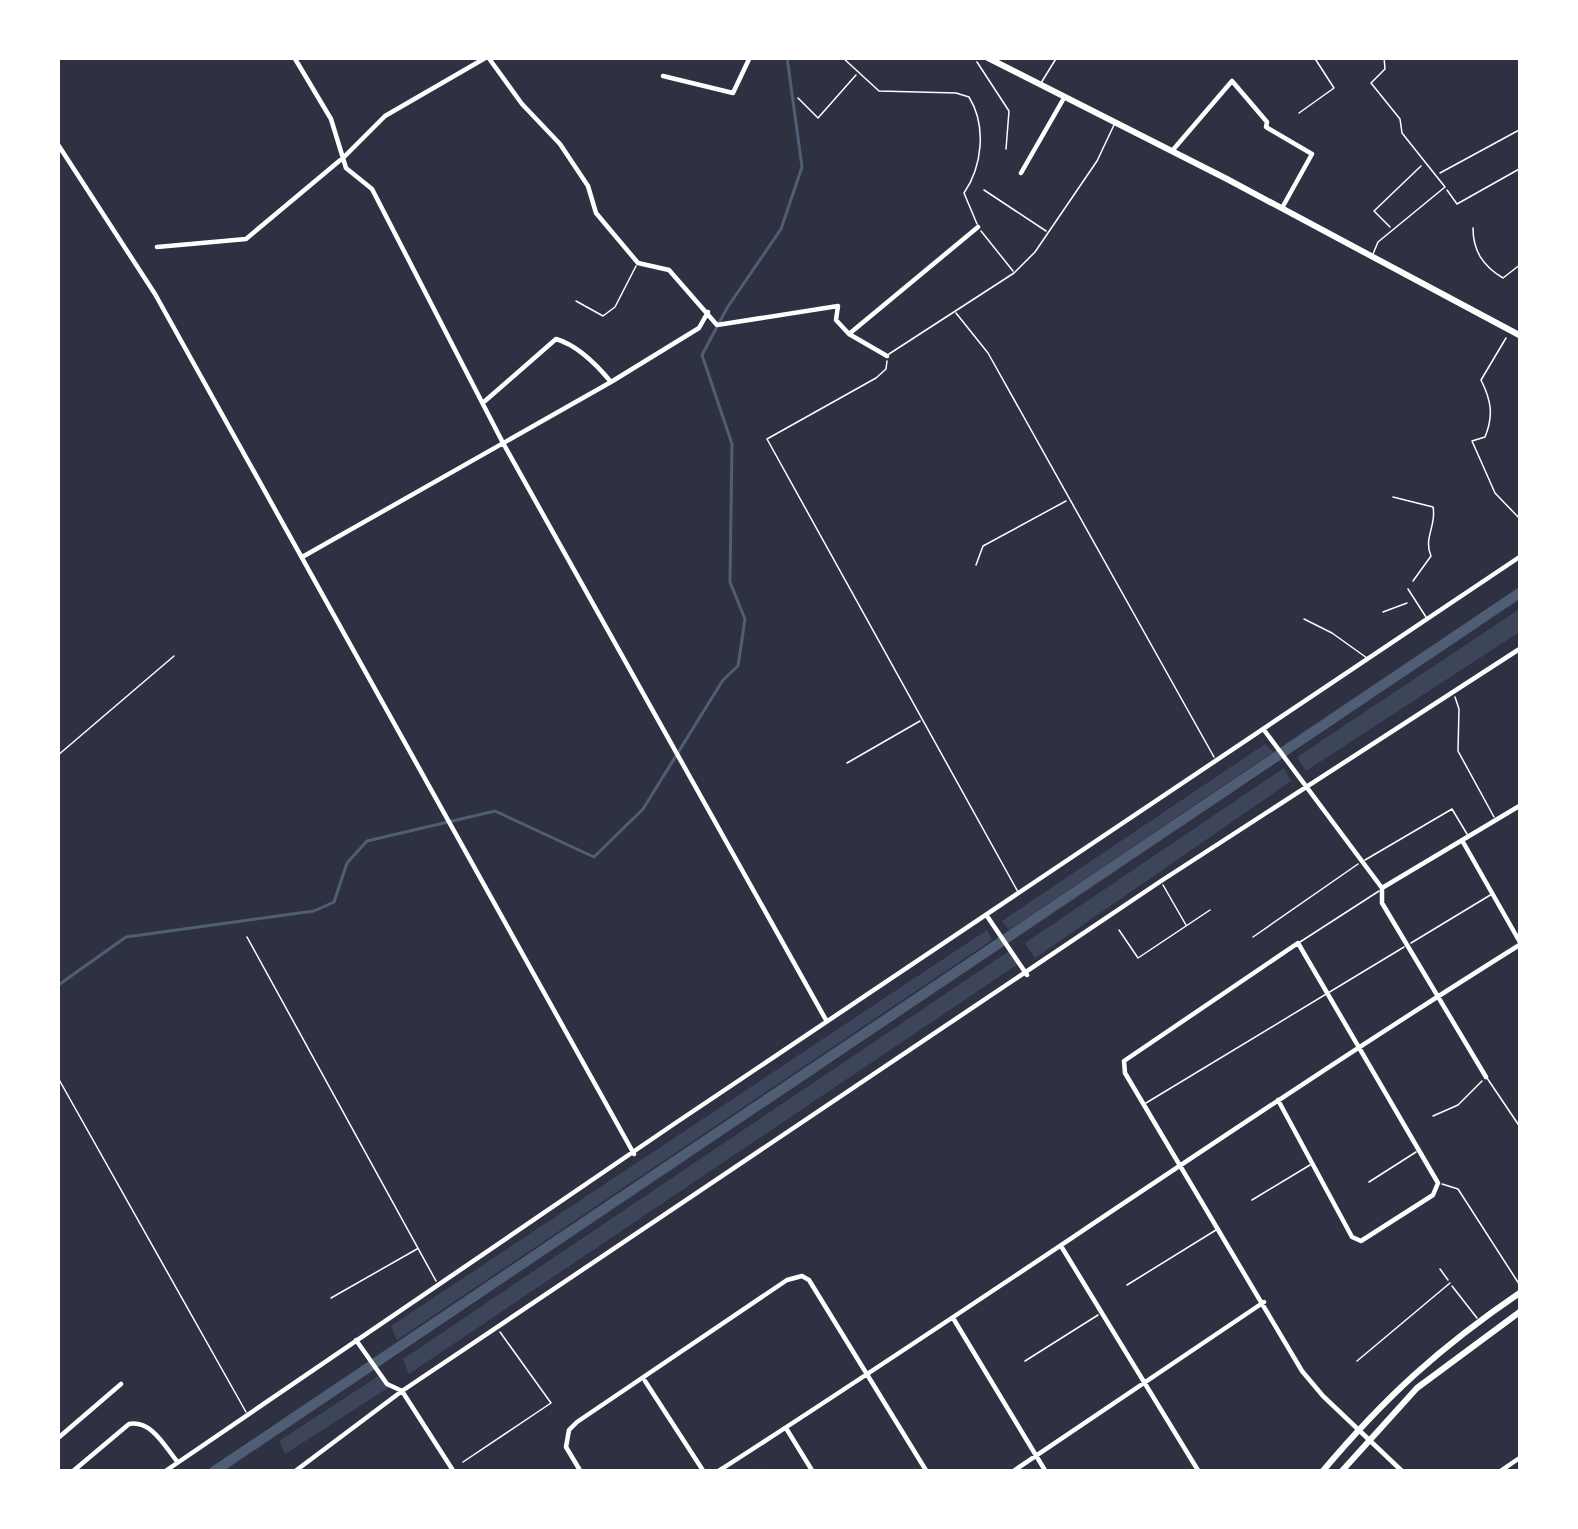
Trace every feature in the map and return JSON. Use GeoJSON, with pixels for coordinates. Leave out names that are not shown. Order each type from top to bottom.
{"type":"FeatureCollection","features":[{"type":"Feature","properties":{"kind":"street"},"geometry":{"type":"LineString","coordinates":[[294,57],[331,119],[346,168],[371,189],[503,442],[827,1023]]}},
{"type":"Feature","properties":{"kind":"street"},"geometry":{"type":"LineString","coordinates":[[157,247],[246,239],[344,158],[385,116],[488,57],[521,104],[560,144],[588,186],[596,213],[638,262],[669,270],[717,325],[838,306],[836,320],[849,334],[887,356]]}},
{"type":"Feature","properties":{"kind":"street"},"geometry":{"type":"LineString","coordinates":[[663,76],[733,93],[750,57]]}},
{"type":"Feature","properties":{"kind":"street"},"geometry":{"type":"LineString","coordinates":[[982,60],[1116,122],[1521,336]]}},
{"type":"Feature","properties":{"kind":"street"},"geometry":{"type":"LineString","coordinates":[[1172,151],[1232,81],[1268,122],[1266,128],[1312,154],[1282,208]]}},
{"type":"Feature","properties":{"kind":"street"},"geometry":{"type":"LineString","coordinates":[[1022,173],[1064,98]]}},
{"type":"Feature","properties":{"kind":"street"},"geometry":{"type":"LineString","coordinates":[[57,143],[155,294],[634,1154]]}},
{"type":"Feature","properties":{"kind":"street"},"geometry":{"type":"LineString","coordinates":[[849,334],[978,227]]}},
{"type":"Feature","properties":{"kind":"street"},"geometry":{"type":"LineString","coordinates":[[304,556],[700,328],[708,312]]}},
{"type":"Feature","properties":{"kind":"street"},"geometry":{"type":"LineString","coordinates":[[484,401],[556,339],[600,368],[610,382]]}},
{"type":"Feature","properties":{"kind":"street"},"geometry":{"type":"LineString","coordinates":[[164,1472],[1521,556]]}},
{"type":"Feature","properties":{"kind":"street"},"geometry":{"type":"LineString","coordinates":[[294,1472],[402,1390],[1161,881],[1521,648]]}},
{"type":"Feature","properties":{"kind":"street"},"geometry":{"type":"LineString","coordinates":[[1264,730],[1382,888],[1382,904],[1486,1077]]}},
{"type":"Feature","properties":{"kind":"street"},"geometry":{"type":"LineString","coordinates":[[1382,888],[1521,805]]}},
{"type":"Feature","properties":{"kind":"street"},"geometry":{"type":"LineString","coordinates":[[716,1472],[1521,944],[1466,840]]}},
{"type":"Feature","properties":{"kind":"street"},"geometry":{"type":"LineString","coordinates":[[987,916],[1027,975]]}},
{"type":"Feature","properties":{"kind":"street"},"geometry":{"type":"LineString","coordinates":[[1278,1100],[1352,1237],[1361,1241],[1432,1195],[1438,1183],[1298,944],[1124,1061],[1125,1072],[1302,1371],[1403,1472]]}},
{"type":"Feature","properties":{"kind":"street"},"geometry":{"type":"LineString","coordinates":[[1060,1244],[1199,1472]]}},
{"type":"Feature","properties":{"kind":"street"},"geometry":{"type":"LineString","coordinates":[[581,1472],[566,1447],[569,1430],[787,1280],[802,1276],[927,1472]]}},
{"type":"Feature","properties":{"kind":"street"},"geometry":{"type":"LineString","coordinates":[[1322,1472],[1359,1428],[1435,1354],[1521,1290]]}},
{"type":"Feature","properties":{"kind":"street"},"geometry":{"type":"LineString","coordinates":[[1012,1472],[1264,1302]]}},
{"type":"Feature","properties":{"kind":"street"},"geometry":{"type":"LineString","coordinates":[[1341,1472],[1417,1388],[1521,1311]]}},
{"type":"Feature","properties":{"kind":"street"},"geometry":{"type":"LineString","coordinates":[[953,1318],[1046,1472]]}},
{"type":"Feature","properties":{"kind":"street"},"geometry":{"type":"LineString","coordinates":[[356,1340],[387,1384],[402,1390],[454,1472]]}},
{"type":"Feature","properties":{"kind":"street"},"geometry":{"type":"LineString","coordinates":[[644,1379],[704,1472]]}},
{"type":"Feature","properties":{"kind":"street"},"geometry":{"type":"LineString","coordinates":[[57,1438],[121,1384]]}},
{"type":"Feature","properties":{"kind":"street"},"geometry":{"type":"LineString","coordinates":[[72,1472],[129,1424],[139,1422],[149,1427],[178,1462]]}},
{"type":"Feature","properties":{"kind":"street"},"geometry":{"type":"LineString","coordinates":[[786,1427],[813,1472]]}},
{"type":"Feature","properties":{"kind":"street"},"geometry":{"type":"LineString","coordinates":[[1499,1472],[1521,1457]]}},
{"type":"Feature","properties":{"kind":"lane"},"geometry":{"type":"LineString","coordinates":[[842,57],[879,91],[969,97],[977,110],[980,141],[978,173],[964,193],[978,227],[1014,272]]}},
{"type":"Feature","properties":{"kind":"lane"},"geometry":{"type":"LineString","coordinates":[[1038,86],[1058,57]]}},
{"type":"Feature","properties":{"kind":"lane"},"geometry":{"type":"LineString","coordinates":[[1299,113],[1334,88],[1314,57]]}},
{"type":"Feature","properties":{"kind":"lane"},"geometry":{"type":"LineString","coordinates":[[1384,57],[1384,69],[1371,83],[1400,119],[1402,133],[1457,204],[1521,168]]}},
{"type":"Feature","properties":{"kind":"lane"},"geometry":{"type":"LineString","coordinates":[[982,60],[1009,110],[1006,149]]}},
{"type":"Feature","properties":{"kind":"lane"},"geometry":{"type":"LineString","coordinates":[[798,98],[818,118],[859,72]]}},
{"type":"Feature","properties":{"kind":"lane"},"geometry":{"type":"LineString","coordinates":[[1019,894],[767,439],[876,378],[886,369],[887,356],[1014,272],[1035,252],[1097,161],[1116,122]]}},
{"type":"Feature","properties":{"kind":"lane"},"geometry":{"type":"LineString","coordinates":[[1436,175],[1521,129]]}},
{"type":"Feature","properties":{"kind":"lane"},"geometry":{"type":"LineString","coordinates":[[1393,229],[1374,211],[1424,163]]}},
{"type":"Feature","properties":{"kind":"lane"},"geometry":{"type":"LineString","coordinates":[[1372,257],[1378,242],[1445,187]]}},
{"type":"Feature","properties":{"kind":"lane"},"geometry":{"type":"LineString","coordinates":[[984,190],[1048,232]]}},
{"type":"Feature","properties":{"kind":"lane"},"geometry":{"type":"LineString","coordinates":[[1473,228],[1473,246],[1490,271],[1503,278],[1521,265]]}},
{"type":"Feature","properties":{"kind":"lane"},"geometry":{"type":"LineString","coordinates":[[576,301],[603,316],[615,307],[638,262]]}},
{"type":"Feature","properties":{"kind":"lane"},"geometry":{"type":"LineString","coordinates":[[954,310],[988,353],[1216,762]]}},
{"type":"Feature","properties":{"kind":"lane"},"geometry":{"type":"LineString","coordinates":[[976,566],[983,546],[1070,499]]}},
{"type":"Feature","properties":{"kind":"lane"},"geometry":{"type":"LineString","coordinates":[[1408,589],[1429,620]]}},
{"type":"Feature","properties":{"kind":"lane"},"geometry":{"type":"LineString","coordinates":[[1304,620],[1332,633],[1369,660]]}},
{"type":"Feature","properties":{"kind":"lane"},"geometry":{"type":"LineString","coordinates":[[57,756],[175,656]]}},
{"type":"Feature","properties":{"kind":"lane"},"geometry":{"type":"LineString","coordinates":[[1453,693],[1460,709],[1458,751],[1496,820]]}},
{"type":"Feature","properties":{"kind":"lane"},"geometry":{"type":"LineString","coordinates":[[847,763],[923,719]]}},
{"type":"Feature","properties":{"kind":"lane"},"geometry":{"type":"LineString","coordinates":[[1252,937],[1364,861],[1452,809],[1466,840]]}},
{"type":"Feature","properties":{"kind":"lane"},"geometry":{"type":"LineString","coordinates":[[1161,881],[1188,928]]}},
{"type":"Feature","properties":{"kind":"lane"},"geometry":{"type":"LineString","coordinates":[[1298,944],[1382,888]]}},
{"type":"Feature","properties":{"kind":"lane"},"geometry":{"type":"LineString","coordinates":[[1146,1102],[1492,894]]}},
{"type":"Feature","properties":{"kind":"lane"},"geometry":{"type":"LineString","coordinates":[[1119,930],[1138,958],[1210,910]]}},
{"type":"Feature","properties":{"kind":"lane"},"geometry":{"type":"LineString","coordinates":[[247,937],[438,1284]]}},
{"type":"Feature","properties":{"kind":"lane"},"geometry":{"type":"LineString","coordinates":[[57,1076],[248,1415]]}},
{"type":"Feature","properties":{"kind":"lane"},"geometry":{"type":"LineString","coordinates":[[1432,1116],[1458,1106],[1486,1077],[1521,1126],[1521,1140]]}},
{"type":"Feature","properties":{"kind":"lane"},"geometry":{"type":"LineString","coordinates":[[1369,1182],[1420,1150]]}},
{"type":"Feature","properties":{"kind":"lane"},"geometry":{"type":"LineString","coordinates":[[1252,1200],[1310,1165]]}},
{"type":"Feature","properties":{"kind":"lane"},"geometry":{"type":"LineString","coordinates":[[1438,1183],[1458,1189],[1521,1290]]}},
{"type":"Feature","properties":{"kind":"lane"},"geometry":{"type":"LineString","coordinates":[[1127,1285],[1220,1227]]}},
{"type":"Feature","properties":{"kind":"lane"},"geometry":{"type":"LineString","coordinates":[[332,1298],[421,1247]]}},
{"type":"Feature","properties":{"kind":"lane"},"geometry":{"type":"LineString","coordinates":[[1440,1269],[1479,1321]]}},
{"type":"Feature","properties":{"kind":"lane"},"geometry":{"type":"LineString","coordinates":[[1357,1361],[1450,1283]]}},
{"type":"Feature","properties":{"kind":"lane"},"geometry":{"type":"LineString","coordinates":[[1025,1361],[1102,1312]]}},
{"type":"Feature","properties":{"kind":"lane"},"geometry":{"type":"LineString","coordinates":[[463,1462],[550,1403],[498,1329]]}},
{"type":"Feature","properties":{"kind":"path"},"geometry":{"type":"LineString","coordinates":[[1510,329],[1481,380],[1491,400],[1490,424],[1485,436],[1472,441],[1495,493],[1521,520]]}},
{"type":"Feature","properties":{"kind":"path"},"geometry":{"type":"LineString","coordinates":[[1393,497],[1433,507],[1435,514],[1426,544],[1431,556],[1408,589]]}},
{"type":"Feature","properties":{"kind":"path"},"geometry":{"type":"LineString","coordinates":[[1383,612],[1412,600]]}},
{"type":"Feature","properties":{"kind":"shaded area"},"geometry":{"type":"Polygon","coordinates":[[[1521,608],[1521,631],[1306,771],[1297,757],[1521,608]]]}},
{"type":"Feature","properties":{"kind":"shaded area"},"geometry":{"type":"Polygon","coordinates":[[[1265,744],[1273,752],[1009,930],[1002,921],[1265,744]]]}},
{"type":"Feature","properties":{"kind":"shaded area"},"geometry":{"type":"Polygon","coordinates":[[[1284,768],[1291,781],[1035,958],[1025,943],[1284,768]]]}},
{"type":"Feature","properties":{"kind":"shaded area"},"geometry":{"type":"Polygon","coordinates":[[[987,930],[992,940],[397,1340],[391,1326],[987,930]]]}},
{"type":"Feature","properties":{"kind":"shaded area"},"geometry":{"type":"Polygon","coordinates":[[[1009,951],[1018,964],[409,1374],[403,1359],[1009,951]]]}},
{"type":"Feature","properties":{"kind":"shaded area"},"geometry":{"type":"Polygon","coordinates":[[[383,1373],[391,1386],[285,1454],[279,1441],[383,1373]]]}},
{"type":"Feature","properties":{"kind":"waterway"},"geometry":{"type":"LineString","coordinates":[[57,986],[126,937],[314,911],[334,902],[347,863],[367,841],[495,811],[594,857],[643,809],[723,680],[738,666],[745,619],[730,582],[732,444],[702,355],[727,308],[781,229],[802,167],[787,57]]}},
{"type":"Feature","properties":{"kind":"waterway"},"geometry":{"type":"LineString","coordinates":[[213,1472],[1521,592]]}}]}
